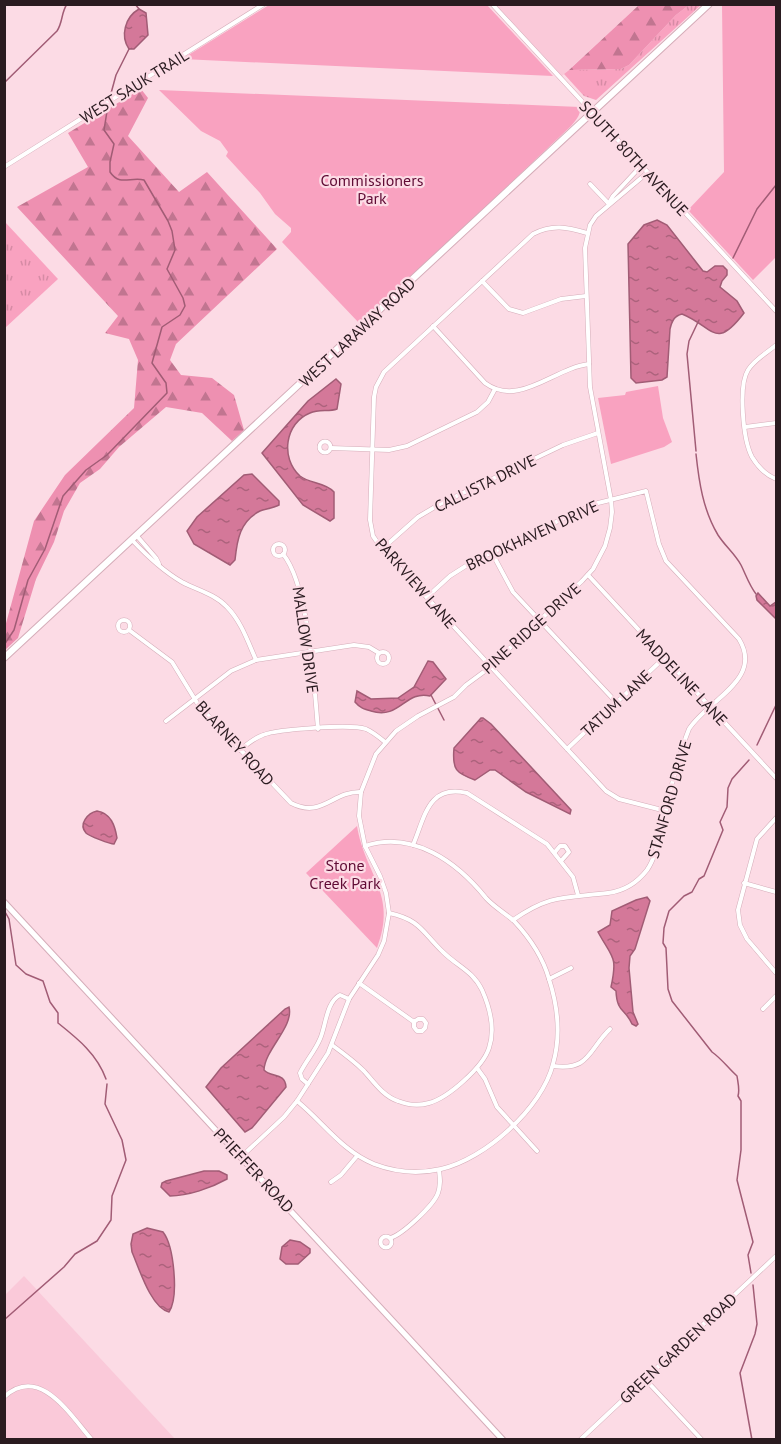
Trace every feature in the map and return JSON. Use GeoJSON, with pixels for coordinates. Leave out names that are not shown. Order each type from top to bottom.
{"type":"FeatureCollection","features":[{"type":"Feature","properties":{"kind":"main road","name":"WEST LARAWAY ROAD"},"geometry":{"type":"LineString","coordinates":[[4,658],[709,4]]}},
{"type":"Feature","properties":{"kind":"street","name":"WEST SAUK TRAIL"},"geometry":{"type":"LineString","coordinates":[[4,167],[264,4]]}},
{"type":"Feature","properties":{"kind":"street","name":"SOUTH 80TH AVENUE"},"geometry":{"type":"LineString","coordinates":[[492,4],[777,312]]}},
{"type":"Feature","properties":{"kind":"street"},"geometry":{"type":"LineString","coordinates":[[609,204],[613,196],[641,166]]}},
{"type":"Feature","properties":{"kind":"street"},"geometry":{"type":"LineString","coordinates":[[587,233],[596,216],[647,173]]}},
{"type":"Feature","properties":{"kind":"street"},"geometry":{"type":"LineString","coordinates":[[590,184],[609,204]]}},
{"type":"Feature","properties":{"kind":"street","name":"PARKVIEW LANE"},"geometry":{"type":"LineString","coordinates":[[587,233],[560,226],[546,228],[528,237],[387,368],[378,381],[374,397],[370,520],[373,536],[382,549],[606,790],[615,797],[666,811]]}},
{"type":"Feature","properties":{"kind":"street","name":"PINE RIDGE DRIVE"},"geometry":{"type":"LineString","coordinates":[[242,1156],[284,1117],[297,1101],[332,1045],[349,999],[381,949],[387,933],[389,913],[383,885],[365,846],[359,816],[361,792],[366,776],[385,742],[396,731],[418,716],[443,704],[491,667],[588,575],[602,554],[608,539],[611,500],[590,387],[585,248],[587,233]]}},
{"type":"Feature","properties":{"kind":"street"},"geometry":{"type":"LineString","coordinates":[[482,281],[509,309],[523,313],[561,299],[586,296]]}},
{"type":"Feature","properties":{"kind":"street"},"geometry":{"type":"LineString","coordinates":[[433,327],[478,376],[495,389],[510,392],[522,391],[571,368],[589,364]]}},
{"type":"Feature","properties":{"kind":"street"},"geometry":{"type":"LineString","coordinates":[[777,345],[748,369],[741,397],[752,456],[762,470],[777,479]]}},
{"type":"Feature","properties":{"kind":"street"},"geometry":{"type":"LineString","coordinates":[[331,448],[389,450],[407,446],[474,414],[488,402],[495,389]]}},
{"type":"Feature","properties":{"kind":"street"},"geometry":{"type":"LineString","coordinates":[[746,427],[777,423]]}},
{"type":"Feature","properties":{"kind":"street","name":"CALLISTA DRIVE"},"geometry":{"type":"LineString","coordinates":[[382,549],[418,517],[440,504],[563,445],[598,434]]}},
{"type":"Feature","properties":{"kind":"street","name":"STANFORD DRIVE"},"geometry":{"type":"LineString","coordinates":[[513,920],[533,906],[554,898],[615,891],[639,879],[654,856],[689,729],[740,677],[746,665],[745,651],[739,639],[666,561],[659,544],[646,491],[611,500]]}},
{"type":"Feature","properties":{"kind":"street","name":"BROOKHAVEN DRIVE"},"geometry":{"type":"LineString","coordinates":[[427,597],[457,570],[594,504],[611,500]]}},
{"type":"Feature","properties":{"kind":"street"},"geometry":{"type":"LineString","coordinates":[[134,538],[153,562],[180,580],[222,602],[239,624],[256,660]]}},
{"type":"Feature","properties":{"kind":"street"},"geometry":{"type":"LineString","coordinates":[[492,553],[511,589],[616,702]]}},
{"type":"Feature","properties":{"kind":"street","name":"MALLOW DRIVE"},"geometry":{"type":"LineString","coordinates":[[283,554],[298,580],[310,651],[318,729]]}},
{"type":"Feature","properties":{"kind":"street","name":"MADDELINE LANE"},"geometry":{"type":"LineString","coordinates":[[588,575],[777,778]]}},
{"type":"Feature","properties":{"kind":"street","name":"BLARNEY ROAD"},"geometry":{"type":"LineString","coordinates":[[129,630],[172,662],[194,698],[287,800],[301,807],[318,808],[344,793],[361,792]]}},
{"type":"Feature","properties":{"kind":"street"},"geometry":{"type":"LineString","coordinates":[[166,721],[231,671],[256,660],[360,645],[379,653]]}},
{"type":"Feature","properties":{"kind":"street","name":"TATUM LANE"},"geometry":{"type":"LineString","coordinates":[[567,748],[665,657]]}},
{"type":"Feature","properties":{"kind":"street"},"geometry":{"type":"LineString","coordinates":[[240,750],[249,742],[265,734],[318,729],[363,728],[385,742]]}},
{"type":"Feature","properties":{"kind":"street"},"geometry":{"type":"LineString","coordinates":[[413,845],[426,808],[434,798],[446,792],[467,793],[547,844],[573,878],[578,895]]}},
{"type":"Feature","properties":{"kind":"street"},"geometry":{"type":"LineString","coordinates":[[777,818],[757,839],[738,910],[740,926],[751,945],[777,973]]}},
{"type":"Feature","properties":{"kind":"street"},"geometry":{"type":"LineString","coordinates":[[297,1101],[357,1155],[398,1170],[414,1172],[439,1170],[472,1157],[513,1125],[529,1110],[541,1093],[553,1066],[559,1028],[549,979],[541,959],[513,920],[493,905],[475,884],[449,862],[413,845],[391,840],[365,846]]}},
{"type":"Feature","properties":{"kind":"street"},"geometry":{"type":"LineString","coordinates":[[555,852],[560,846],[565,846],[569,852],[561,861]]}},
{"type":"Feature","properties":{"kind":"street"},"geometry":{"type":"LineString","coordinates":[[744,883],[777,892]]}},
{"type":"Feature","properties":{"kind":"street","name":"PFIEFFER ROAD"},"geometry":{"type":"LineString","coordinates":[[4,902],[503,1440]]}},
{"type":"Feature","properties":{"kind":"street"},"geometry":{"type":"LineString","coordinates":[[332,1045],[351,1059],[389,1097],[411,1105],[429,1103],[441,1098],[477,1068],[488,1052],[492,1035],[491,1019],[482,991],[473,975],[443,952],[417,924],[407,917],[389,913]]}},
{"type":"Feature","properties":{"kind":"street"},"geometry":{"type":"LineString","coordinates":[[549,979],[572,968]]}},
{"type":"Feature","properties":{"kind":"street"},"geometry":{"type":"LineString","coordinates":[[359,983],[414,1022]]}},
{"type":"Feature","properties":{"kind":"street","name":"PINE RIDGE DRIVE"},"geometry":{"type":"LineString","coordinates":[[308,1084],[302,1079],[300,1073],[320,1040],[331,1004],[335,997],[340,995],[349,999]]}},
{"type":"Feature","properties":{"kind":"street"},"geometry":{"type":"LineString","coordinates":[[763,1009],[777,996]]}},
{"type":"Feature","properties":{"kind":"street"},"geometry":{"type":"LineString","coordinates":[[553,1066],[572,1067],[583,1062],[610,1029]]}},
{"type":"Feature","properties":{"kind":"street"},"geometry":{"type":"LineString","coordinates":[[477,1068],[485,1078],[497,1107],[537,1151]]}},
{"type":"Feature","properties":{"kind":"street"},"geometry":{"type":"LineString","coordinates":[[331,1182],[341,1175],[357,1155]]}},
{"type":"Feature","properties":{"kind":"street"},"geometry":{"type":"LineString","coordinates":[[390,1238],[402,1231],[434,1202],[440,1185],[439,1170]]}},
{"type":"Feature","properties":{"kind":"street","name":"GREEN GARDEN ROAD"},"geometry":{"type":"LineString","coordinates":[[580,1440],[777,1256]]}},
{"type":"Feature","properties":{"kind":"street"},"geometry":{"type":"LineString","coordinates":[[645,1379],[702,1440]]}},
{"type":"Feature","properties":{"kind":"street"},"geometry":{"type":"LineString","coordinates":[[4,1397],[20,1386],[30,1385],[47,1390],[92,1440]]}},
{"type":"Feature","properties":{"kind":"shaded area"},"geometry":{"type":"Polygon","coordinates":[[[496,5],[639,5],[562,76],[496,5]]]}},
{"type":"Feature","properties":{"kind":"shaded area"},"geometry":{"type":"Polygon","coordinates":[[[24,1276],[175,1439],[5,1440],[5,1295],[24,1276]]]}},
{"type":"Feature","properties":{"kind":"green space"},"geometry":{"type":"Polygon","coordinates":[[[269,5],[487,5],[553,76],[182,59],[269,5]]]}},
{"type":"Feature","properties":{"kind":"green space"},"geometry":{"type":"Polygon","coordinates":[[[639,5],[689,5],[676,15],[629,65],[621,69],[569,70],[639,5]]]}},
{"type":"Feature","properties":{"kind":"green space"},"geometry":{"type":"Polygon","coordinates":[[[689,5],[701,5],[596,100],[584,96],[564,74],[569,70],[621,69],[629,65],[676,15],[689,5]]]}},
{"type":"Feature","properties":{"kind":"green space"},"geometry":{"type":"Polygon","coordinates":[[[722,5],[776,5],[776,257],[753,280],[688,210],[724,172],[722,5]]]}},
{"type":"Feature","properties":{"kind":"green space"},"geometry":{"type":"Polygon","coordinates":[[[141,89],[148,98],[128,136],[179,192],[207,172],[277,249],[176,344],[170,360],[181,375],[212,378],[234,395],[244,430],[232,441],[202,413],[166,407],[119,447],[100,469],[80,483],[64,511],[54,542],[36,579],[18,638],[5,650],[5,627],[34,521],[65,475],[134,408],[138,360],[129,339],[105,333],[118,316],[17,207],[88,167],[68,133],[141,89]]]}},
{"type":"Feature","properties":{"kind":"green space","name":"Commissioners Park"},"geometry":{"type":"Polygon","coordinates":[[[159,90],[580,107],[580,110],[571,126],[366,320],[359,323],[282,242],[291,232],[291,228],[275,214],[260,193],[226,156],[228,152],[220,141],[201,131],[159,90]]]}},
{"type":"Feature","properties":{"kind":"green space"},"geometry":{"type":"Polygon","coordinates":[[[5,222],[58,279],[5,328],[5,222]]]}},
{"type":"Feature","properties":{"kind":"green space"},"geometry":{"type":"Polygon","coordinates":[[[658,386],[663,418],[672,442],[664,447],[611,464],[598,398],[625,395],[626,392],[658,386]]]}},
{"type":"Feature","properties":{"kind":"green space","name":"Stone Creek Park"},"geometry":{"type":"Polygon","coordinates":[[[357,826],[366,858],[382,899],[384,913],[377,948],[306,873],[357,826]]]}},
{"type":"Feature","properties":{"kind":"water"},"geometry":{"type":"Polygon","coordinates":[[[139,9],[146,13],[148,35],[134,49],[129,49],[126,44],[125,27],[130,17],[139,9]]]}},
{"type":"Feature","properties":{"kind":"water"},"geometry":{"type":"Polygon","coordinates":[[[657,220],[667,225],[703,271],[707,272],[715,266],[723,266],[727,270],[727,275],[720,287],[737,301],[744,313],[727,331],[720,333],[714,333],[682,314],[677,316],[670,329],[667,377],[662,380],[636,383],[631,378],[628,244],[644,225],[657,220]]]}},
{"type":"Feature","properties":{"kind":"water"},"geometry":{"type":"Polygon","coordinates":[[[336,379],[341,384],[337,409],[313,412],[302,418],[295,425],[288,442],[290,460],[300,476],[326,486],[334,492],[334,518],[330,521],[303,505],[262,453],[308,401],[336,379]]]}},
{"type":"Feature","properties":{"kind":"water"},"geometry":{"type":"Polygon","coordinates":[[[252,474],[279,501],[279,505],[260,511],[248,520],[239,538],[235,560],[230,565],[194,544],[187,531],[197,517],[244,475],[252,474]]]}},
{"type":"Feature","properties":{"kind":"water"},"geometry":{"type":"Polygon","coordinates":[[[758,593],[770,606],[776,602],[776,619],[757,600],[758,593]]]}},
{"type":"Feature","properties":{"kind":"water"},"geometry":{"type":"Polygon","coordinates":[[[428,661],[433,662],[446,679],[430,696],[414,697],[396,709],[381,713],[364,709],[355,702],[357,691],[371,699],[398,698],[414,687],[428,661]]]}},
{"type":"Feature","properties":{"kind":"water"},"geometry":{"type":"Polygon","coordinates":[[[481,718],[491,724],[571,810],[570,814],[526,792],[495,770],[490,770],[475,780],[459,773],[454,761],[454,748],[481,718]]]}},
{"type":"Feature","properties":{"kind":"water"},"geometry":{"type":"Polygon","coordinates":[[[97,811],[106,814],[112,821],[117,838],[114,844],[91,836],[84,830],[85,819],[97,811]]]}},
{"type":"Feature","properties":{"kind":"water"},"geometry":{"type":"Polygon","coordinates":[[[647,897],[650,901],[635,949],[630,956],[633,1012],[638,1024],[636,1026],[620,1007],[616,991],[611,987],[614,962],[598,932],[610,925],[612,911],[647,897]]]}},
{"type":"Feature","properties":{"kind":"water"},"geometry":{"type":"Polygon","coordinates":[[[289,1007],[284,1030],[269,1054],[264,1070],[283,1079],[286,1087],[252,1128],[245,1132],[206,1087],[221,1068],[289,1007]]]}},
{"type":"Feature","properties":{"kind":"water"},"geometry":{"type":"Polygon","coordinates":[[[204,1171],[219,1171],[227,1175],[227,1179],[199,1191],[177,1196],[170,1196],[161,1187],[166,1181],[204,1171]]]}},
{"type":"Feature","properties":{"kind":"water"},"geometry":{"type":"Polygon","coordinates":[[[147,1228],[163,1232],[170,1248],[174,1272],[174,1295],[169,1312],[163,1309],[151,1295],[132,1252],[133,1234],[147,1228]]]}},
{"type":"Feature","properties":{"kind":"water"},"geometry":{"type":"Polygon","coordinates":[[[290,1240],[300,1242],[310,1249],[310,1253],[298,1264],[286,1264],[280,1259],[282,1247],[290,1240]]]}},
{"type":"Feature","properties":{"kind":"waterway"},"geometry":{"type":"LineString","coordinates":[[4,83],[57,31],[67,4]]}},
{"type":"Feature","properties":{"kind":"waterway"},"geometry":{"type":"LineString","coordinates":[[135,4],[139,9]]}},
{"type":"Feature","properties":{"kind":"waterway"},"geometry":{"type":"LineString","coordinates":[[110,97],[116,75],[129,49]]}},
{"type":"Feature","properties":{"kind":"waterway"},"geometry":{"type":"LineString","coordinates":[[4,645],[14,630],[28,580],[45,549],[63,496],[86,470],[107,455],[167,393],[166,383],[152,363],[162,327],[180,315],[185,306],[167,269],[175,250],[168,221],[144,180],[122,180],[110,172],[114,144],[104,130],[108,105]]}},
{"type":"Feature","properties":{"kind":"waterway"},"geometry":{"type":"LineString","coordinates":[[733,258],[757,209],[776,185]]}},
{"type":"Feature","properties":{"kind":"waterway"},"geometry":{"type":"LineString","coordinates":[[696,451],[687,354],[689,341],[699,320]]}},
{"type":"Feature","properties":{"kind":"waterway"},"geometry":{"type":"LineString","coordinates":[[696,454],[700,485],[709,516],[718,535],[741,565],[756,594]]}},
{"type":"Feature","properties":{"kind":"waterway"},"geometry":{"type":"LineString","coordinates":[[431,695],[444,720]]}},
{"type":"Feature","properties":{"kind":"waterway"},"geometry":{"type":"LineString","coordinates":[[757,745],[776,705]]}},
{"type":"Feature","properties":{"kind":"waterway"},"geometry":{"type":"LineString","coordinates":[[749,760],[732,779],[728,788],[727,807],[720,822],[723,830],[704,876],[699,879],[692,892],[684,896],[669,911],[663,943],[666,948],[668,989],[672,1001],[712,1052],[737,1076],[738,1096],[741,1101],[741,1150],[737,1180],[753,1242],[748,1255],[751,1273]]}},
{"type":"Feature","properties":{"kind":"waterway"},"geometry":{"type":"LineString","coordinates":[[4,910],[9,919],[16,965],[26,974],[43,981],[50,1002],[58,1013],[58,1023],[80,1041],[98,1062],[106,1079]]}},
{"type":"Feature","properties":{"kind":"waterway"},"geometry":{"type":"LineString","coordinates":[[4,1320],[64,1267],[75,1254],[97,1241],[111,1220],[112,1196],[126,1160],[122,1140],[105,1104],[107,1084]]}},
{"type":"Feature","properties":{"kind":"waterway"},"geometry":{"type":"LineString","coordinates":[[752,1440],[740,1373],[757,1324],[753,1285]]}}]}
